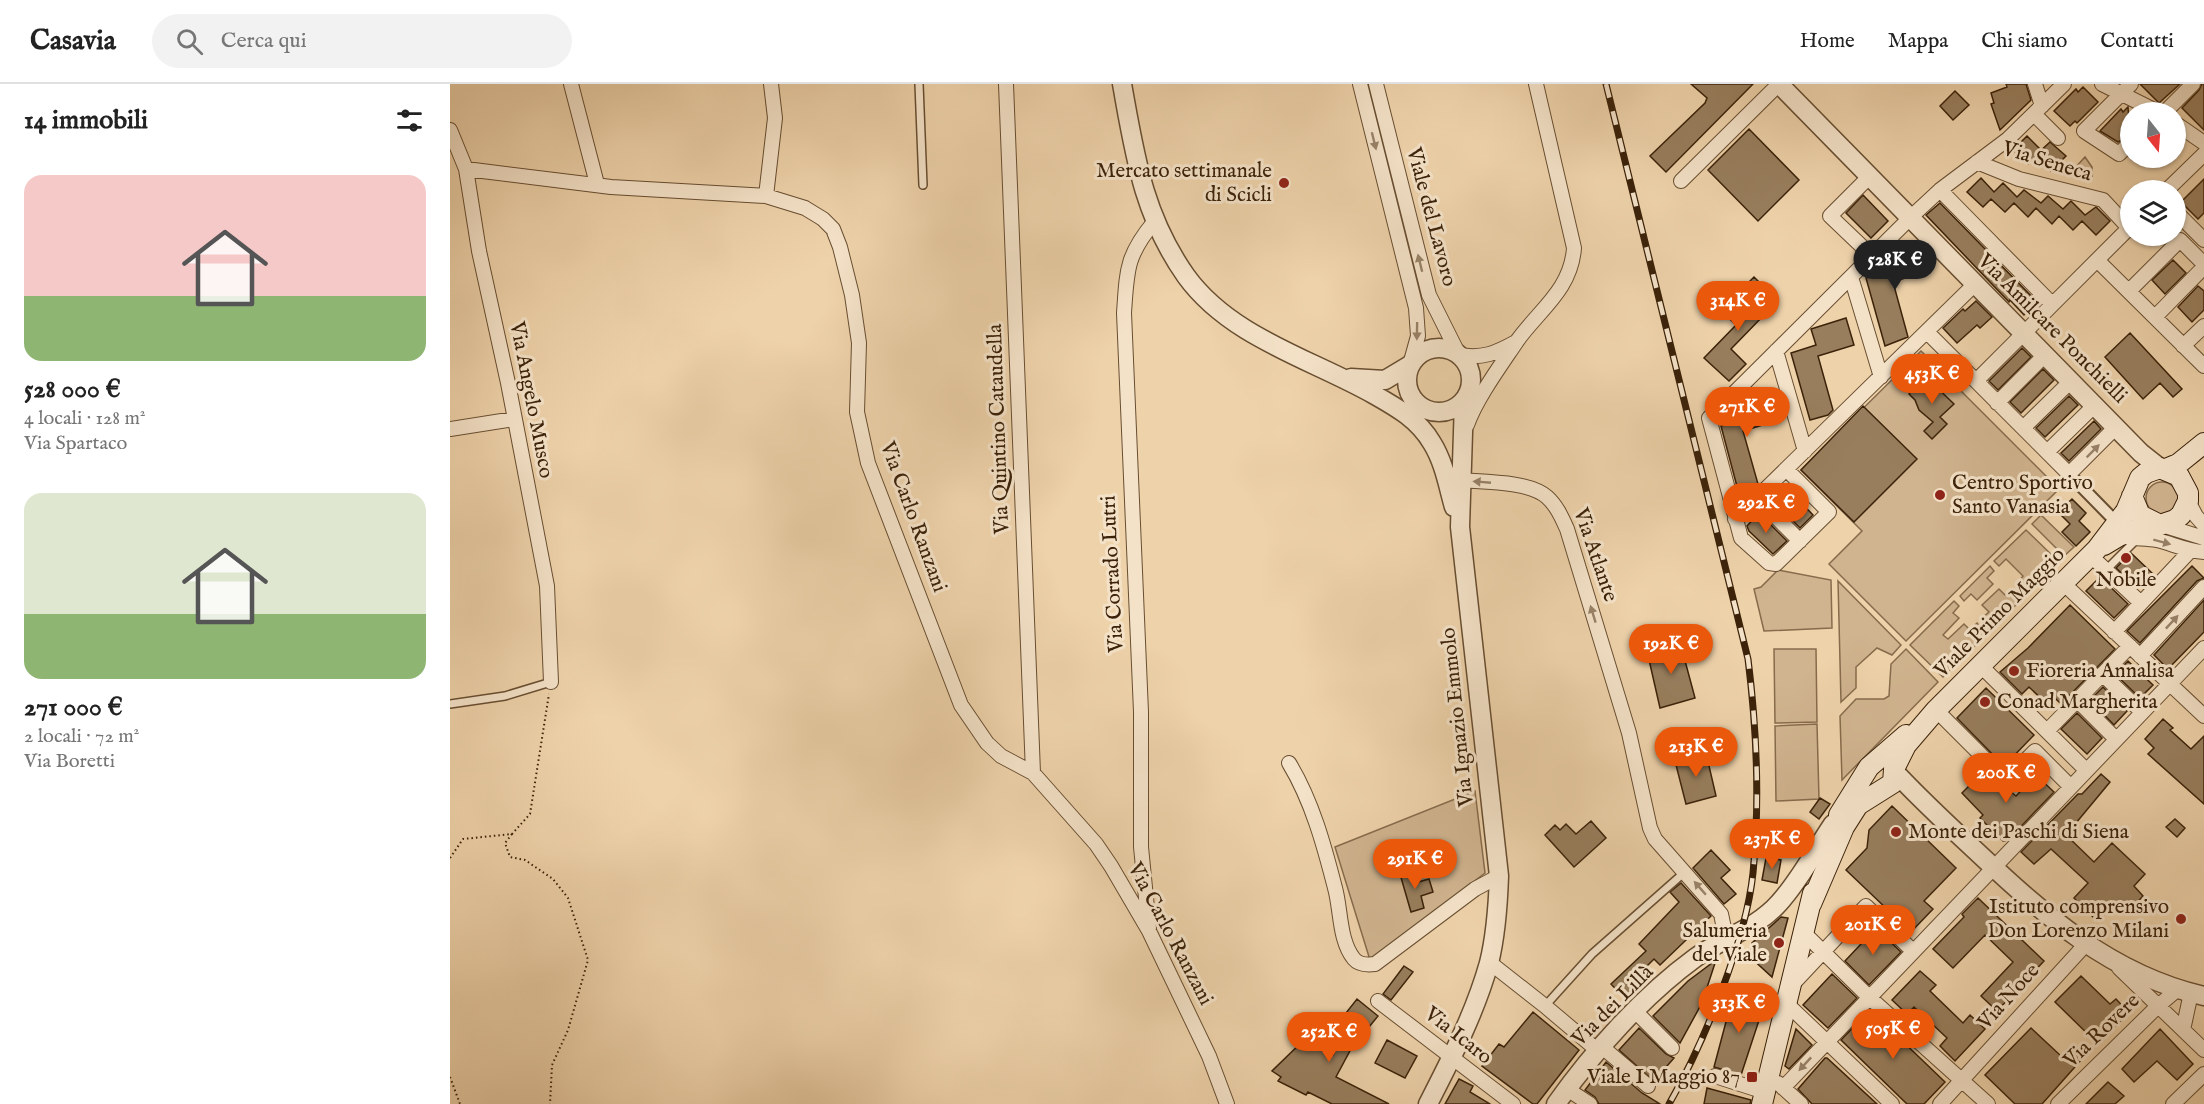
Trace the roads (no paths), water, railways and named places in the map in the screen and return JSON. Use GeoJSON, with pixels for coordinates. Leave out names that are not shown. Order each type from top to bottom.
{"type":"FeatureCollection","features":[{"type":"Feature","properties":{"kind":"main road"},"geometry":{"type":"LineString","coordinates":[[2124,533],[2134,490],[2146,472],[2178,464],[2204,443]]}},
{"type":"Feature","properties":{"kind":"main road"},"geometry":{"type":"LineString","coordinates":[[2134,490],[2140,516],[2156,524],[2175,520],[2186,509],[2188,495],[2204,452]]}},
{"type":"Feature","properties":{"kind":"main road"},"geometry":{"type":"LineString","coordinates":[[2163,469],[2179,476],[2188,495]]}},
{"type":"Feature","properties":{"kind":"main road","name":"Viale Primo Maggio"},"geometry":{"type":"LineString","coordinates":[[1936,710],[2094,552],[2124,533],[2156,524]]}},
{"type":"Feature","properties":{"kind":"main road"},"geometry":{"type":"LineString","coordinates":[[1775,1092],[1788,994],[1811,904],[1815,876],[1833,824],[1870,767],[1936,710]]}},
{"type":"Feature","properties":{"kind":"main road"},"geometry":{"type":"LineString","coordinates":[[1811,904],[1844,827],[1858,805],[1889,779],[1906,745],[1936,710]]}},
{"type":"Feature","properties":{"kind":"main road"},"geometry":{"type":"LineString","coordinates":[[1870,767],[1885,762],[1889,779]]}},
{"type":"Feature","properties":{"kind":"main road"},"geometry":{"type":"LineString","coordinates":[[1870,767],[1870,785],[1889,779]]}},
{"type":"Feature","properties":{"kind":"street"},"geometry":{"type":"LineString","coordinates":[[571,84],[597,184]]}},
{"type":"Feature","properties":{"kind":"street"},"geometry":{"type":"LineString","coordinates":[[766,196],[775,118],[771,84]]}},
{"type":"Feature","properties":{"kind":"street","name":"Via Quintino Cataudella"},"geometry":{"type":"LineString","coordinates":[[1006,84],[1033,773]]}},
{"type":"Feature","properties":{"kind":"street"},"geometry":{"type":"LineString","coordinates":[[1122,84],[1142,188],[1154,222],[1187,278],[1206,299],[1231,320],[1294,354],[1418,410],[1456,408],[1487,387]]}},
{"type":"Feature","properties":{"kind":"street"},"geometry":{"type":"LineString","coordinates":[[1360,84],[1416,308],[1418,336],[1406,378],[1408,390],[1440,460],[1460,526]]}},
{"type":"Feature","properties":{"kind":"street","name":"Viale del Lavoro"},"geometry":{"type":"LineString","coordinates":[[1376,84],[1426,286],[1438,317],[1459,355]]}},
{"type":"Feature","properties":{"kind":"street"},"geometry":{"type":"LineString","coordinates":[[1461,445],[1474,407],[1517,341],[1568,279],[1573,264],[1574,248],[1536,84]]}},
{"type":"Feature","properties":{"kind":"street"},"geometry":{"type":"LineString","coordinates":[[1681,181],[1779,84]]}},
{"type":"Feature","properties":{"kind":"street","name":"Via Amilcare Ponchielli"},"geometry":{"type":"LineString","coordinates":[[1779,84],[2116,427]]}},
{"type":"Feature","properties":{"kind":"street"},"geometry":{"type":"LineString","coordinates":[[2036,84],[2038,110],[2058,138]]}},
{"type":"Feature","properties":{"kind":"street"},"geometry":{"type":"LineString","coordinates":[[1786,469],[1829,512],[1797,538],[1776,564],[1769,563],[1741,538],[1709,418],[1940,189],[2008,139],[2064,84]]}},
{"type":"Feature","properties":{"kind":"street"},"geometry":{"type":"LineString","coordinates":[[2102,84],[2126,89],[2144,102]]}},
{"type":"Feature","properties":{"kind":"street"},"geometry":{"type":"LineString","coordinates":[[2175,102],[2193,84]]}},
{"type":"Feature","properties":{"kind":"street"},"geometry":{"type":"LineString","coordinates":[[2120,153],[2084,131],[2126,89]]}},
{"type":"Feature","properties":{"kind":"street","name":"Via Angelo Musco"},"geometry":{"type":"LineString","coordinates":[[450,130],[466,168],[479,251],[508,383],[547,586],[551,682]]}},
{"type":"Feature","properties":{"kind":"street"},"geometry":{"type":"LineString","coordinates":[[2177,180],[2204,152],[2186,134]]}},
{"type":"Feature","properties":{"kind":"street","name":"Via Seneca"},"geometry":{"type":"LineString","coordinates":[[1977,162],[2019,179],[2103,200],[2120,218]]}},
{"type":"Feature","properties":{"kind":"street","name":"Via Carlo Ranzani"},"geometry":{"type":"LineString","coordinates":[[466,168],[611,187],[766,196],[805,208],[833,229],[852,295],[859,343],[857,412],[868,463],[961,705],[987,743],[1001,756],[1033,773],[1096,844],[1149,931],[1209,1056],[1227,1104]]}},
{"type":"Feature","properties":{"kind":"street"},"geometry":{"type":"LineString","coordinates":[[1870,176],[1830,216],[1872,256]]}},
{"type":"Feature","properties":{"kind":"street"},"geometry":{"type":"LineString","coordinates":[[1940,189],[2052,304]]}},
{"type":"Feature","properties":{"kind":"street","name":"Via Corrado Lutri"},"geometry":{"type":"LineString","coordinates":[[1149,931],[1141,847],[1141,712],[1124,313],[1127,267],[1137,243],[1154,222]]}},
{"type":"Feature","properties":{"kind":"street"},"geometry":{"type":"LineString","coordinates":[[2186,222],[2204,239]]}},
{"type":"Feature","properties":{"kind":"street"},"geometry":{"type":"LineString","coordinates":[[1976,381],[2120,238]]}},
{"type":"Feature","properties":{"kind":"street"},"geometry":{"type":"LineString","coordinates":[[2129,291],[2180,240],[2204,266],[2155,317]]}},
{"type":"Feature","properties":{"kind":"street"},"geometry":{"type":"LineString","coordinates":[[2097,260],[2204,366]]}},
{"type":"Feature","properties":{"kind":"street"},"geometry":{"type":"LineString","coordinates":[[1851,277],[1881,376]]}},
{"type":"Feature","properties":{"kind":"street"},"geometry":{"type":"LineString","coordinates":[[1736,519],[1975,284]]}},
{"type":"Feature","properties":{"kind":"street"},"geometry":{"type":"LineString","coordinates":[[2183,346],[2204,326]]}},
{"type":"Feature","properties":{"kind":"street"},"geometry":{"type":"LineString","coordinates":[[1927,332],[2124,533],[2197,551]]}},
{"type":"Feature","properties":{"kind":"street"},"geometry":{"type":"LineString","coordinates":[[1459,355],[1475,358],[1488,356],[1517,341]]}},
{"type":"Feature","properties":{"kind":"street"},"geometry":{"type":"LineString","coordinates":[[1344,377],[1370,381],[1385,380],[1410,365],[1416,357],[1432,349],[1451,350],[1459,355],[1467,365],[1471,377],[1470,389],[1464,401],[1460,526]]}},
{"type":"Feature","properties":{"kind":"street"},"geometry":{"type":"LineString","coordinates":[[1776,351],[1805,451]]}},
{"type":"Feature","properties":{"kind":"street"},"geometry":{"type":"LineString","coordinates":[[1997,403],[2045,355]]}},
{"type":"Feature","properties":{"kind":"street"},"geometry":{"type":"LineString","coordinates":[[2023,428],[2071,381]]}},
{"type":"Feature","properties":{"kind":"street"},"geometry":{"type":"LineString","coordinates":[[2047,452],[2095,405]]}},
{"type":"Feature","properties":{"kind":"street"},"geometry":{"type":"LineString","coordinates":[[450,429],[514,419]]}},
{"type":"Feature","properties":{"kind":"street"},"geometry":{"type":"LineString","coordinates":[[2116,427],[2163,469]]}},
{"type":"Feature","properties":{"kind":"street"},"geometry":{"type":"LineString","coordinates":[[2066,472],[2116,427]]}},
{"type":"Feature","properties":{"kind":"street"},"geometry":{"type":"LineString","coordinates":[[2116,427],[2132,459],[2134,490]]}},
{"type":"Feature","properties":{"kind":"street","name":"Via Atlante"},"geometry":{"type":"LineString","coordinates":[[1460,480],[1538,490],[1557,508],[1567,529],[1629,733],[1650,828],[1655,839],[1686,871],[1721,914],[1726,938]]}},
{"type":"Feature","properties":{"kind":"street"},"geometry":{"type":"LineString","coordinates":[[2188,495],[2196,516],[2204,525]]}},
{"type":"Feature","properties":{"kind":"street"},"geometry":{"type":"LineString","coordinates":[[1757,498],[1797,538]]}},
{"type":"Feature","properties":{"kind":"street"},"geometry":{"type":"LineString","coordinates":[[2156,524],[2204,538]]}},
{"type":"Feature","properties":{"kind":"street","name":"Via Ignazio Emmolo"},"geometry":{"type":"LineString","coordinates":[[1428,1104],[1470,1018],[1489,962],[1497,919],[1499,876],[1460,526]]}},
{"type":"Feature","properties":{"kind":"street"},"geometry":{"type":"LineString","coordinates":[[2114,632],[2141,603],[2197,551]]}},
{"type":"Feature","properties":{"kind":"street"},"geometry":{"type":"LineString","coordinates":[[2094,552],[2106,571],[2141,603]]}},
{"type":"Feature","properties":{"kind":"street"},"geometry":{"type":"LineString","coordinates":[[2064,584],[2204,716]]}},
{"type":"Feature","properties":{"kind":"street"},"geometry":{"type":"LineString","coordinates":[[2048,730],[2102,674],[2135,651],[2204,587]]}},
{"type":"Feature","properties":{"kind":"street"},"geometry":{"type":"LineString","coordinates":[[1775,1092],[1870,998],[2204,648]]}},
{"type":"Feature","properties":{"kind":"street"},"geometry":{"type":"LineString","coordinates":[[1981,666],[2086,770]]}},
{"type":"Feature","properties":{"kind":"street"},"geometry":{"type":"LineString","coordinates":[[2102,674],[2142,712]]}},
{"type":"Feature","properties":{"kind":"street"},"geometry":{"type":"LineString","coordinates":[[2077,700],[2116,738]]}},
{"type":"Feature","properties":{"kind":"street"},"geometry":{"type":"LineString","coordinates":[[1936,710],[2006,780],[2035,751],[2070,786]]}},
{"type":"Feature","properties":{"kind":"street"},"geometry":{"type":"LineString","coordinates":[[1289,763],[1305,789],[1336,889],[1347,947],[1355,960],[1362,965],[1375,964],[1474,889],[1499,876]]}},
{"type":"Feature","properties":{"kind":"street"},"geometry":{"type":"LineString","coordinates":[[1889,779],[1939,816],[1993,867],[2085,945],[2108,958],[2191,993],[2184,1030]]}},
{"type":"Feature","properties":{"kind":"street","name":"Via dei Lillà"},"geometry":{"type":"LineString","coordinates":[[1562,1097],[1599,1048],[1635,1011],[1694,959],[1726,938],[1752,925],[1780,902],[1833,824]]}},
{"type":"Feature","properties":{"kind":"street"},"geometry":{"type":"LineString","coordinates":[[1780,902],[1792,900],[1811,904]]}},
{"type":"Feature","properties":{"kind":"street"},"geometry":{"type":"LineString","coordinates":[[1892,1104],[1827,1041],[1788,994],[1866,906],[1913,951]]}},
{"type":"Feature","properties":{"kind":"street"},"geometry":{"type":"LineString","coordinates":[[1804,933],[1870,998],[1963,1079],[1988,1104]]}},
{"type":"Feature","properties":{"kind":"street","name":"Via Noce"},"geometry":{"type":"LineString","coordinates":[[1940,1104],[2085,945]]}},
{"type":"Feature","properties":{"kind":"street"},"geometry":{"type":"LineString","coordinates":[[2108,958],[2204,1050]]}},
{"type":"Feature","properties":{"kind":"street"},"geometry":{"type":"LineString","coordinates":[[1489,962],[1648,1086]]}},
{"type":"Feature","properties":{"kind":"street","name":"Via Rovere"},"geometry":{"type":"LineString","coordinates":[[2058,1104],[2158,1006],[2191,993]]}},
{"type":"Feature","properties":{"kind":"street","name":"Via Icaro"},"geometry":{"type":"LineString","coordinates":[[1378,1001],[1513,1104]]}},
{"type":"Feature","properties":{"kind":"street"},"geometry":{"type":"LineString","coordinates":[[1635,1011],[1672,1048]]}},
{"type":"Feature","properties":{"kind":"street"},"geometry":{"type":"LineString","coordinates":[[2173,1104],[2204,1074]]}},
{"type":"Feature","properties":{"kind":"street"},"geometry":{"type":"LineString","coordinates":[[1715,1076],[1775,1092],[1801,1104]]}},
{"type":"Feature","properties":{"kind":"street"},"geometry":{"type":"LineString","coordinates":[[1562,1097],[1590,1104]]}},
{"type":"Feature","properties":{"kind":"lane"},"geometry":{"type":"LineString","coordinates":[[919,84],[923,185]]}},
{"type":"Feature","properties":{"kind":"lane"},"geometry":{"type":"LineString","coordinates":[[2106,571],[2124,533]]}},
{"type":"Feature","properties":{"kind":"lane"},"geometry":{"type":"LineString","coordinates":[[450,704],[506,696],[551,682]]}},
{"type":"Feature","properties":{"kind":"lane"},"geometry":{"type":"LineString","coordinates":[[1545,1006],[1592,954],[1686,871]]}},
{"type":"Feature","properties":{"kind":"railway"},"geometry":{"type":"LineString","coordinates":[[1606,84],[1748,659],[1754,713],[1757,793],[1753,873],[1749,900],[1732,960],[1709,1023],[1669,1104]]}},
{"type":"Feature","properties":{"kind":"place","name":"Mercato settimanale di Scicli"},"geometry":{"type":"Point","coordinates":[1284,183]}},
{"type":"Feature","properties":{"kind":"place","name":"Centro Sportivo Santo Vanasia"},"geometry":{"type":"Point","coordinates":[1940,495]}},
{"type":"Feature","properties":{"kind":"place","name":"Nobile"},"geometry":{"type":"Point","coordinates":[2126,558]}},
{"type":"Feature","properties":{"kind":"place","name":"Fioreria Annalisa"},"geometry":{"type":"Point","coordinates":[2014,671]}},
{"type":"Feature","properties":{"kind":"place","name":"Conad Margherita"},"geometry":{"type":"Point","coordinates":[1985,702]}},
{"type":"Feature","properties":{"kind":"place","name":"Monte dei Paschi di Siena"},"geometry":{"type":"Point","coordinates":[1896,832]}},
{"type":"Feature","properties":{"kind":"place","name":"Istituto comprensivo Don Lorenzo Milani"},"geometry":{"type":"Point","coordinates":[2181,919]}},
{"type":"Feature","properties":{"kind":"place","name":"Salumeria del Viale"},"geometry":{"type":"Point","coordinates":[1779,943]}},
{"type":"Feature","properties":{"kind":"place","name":"Viale I Maggio 87"},"geometry":{"type":"Point","coordinates":[1752,1077]}}]}
